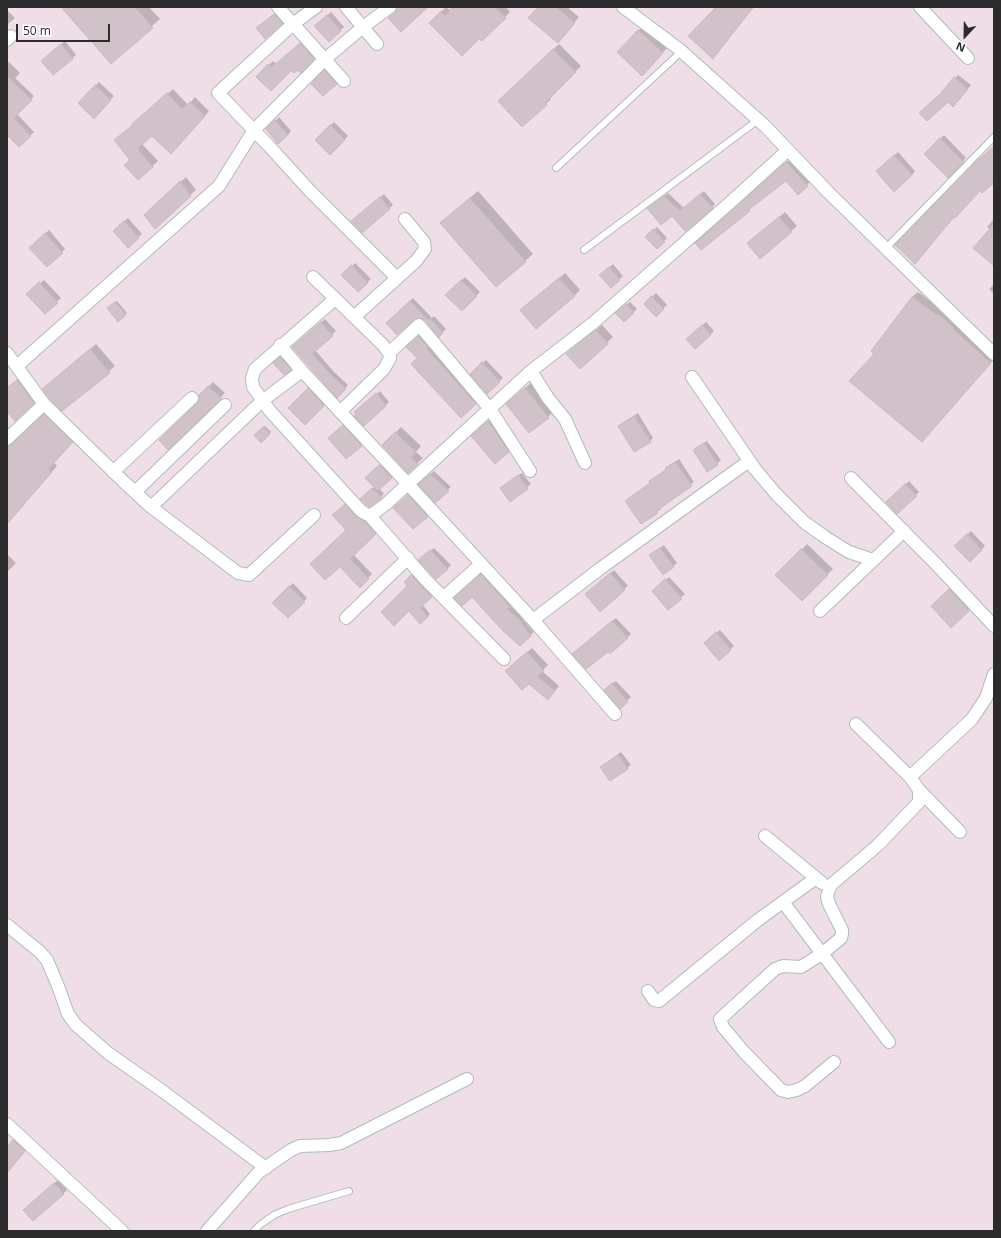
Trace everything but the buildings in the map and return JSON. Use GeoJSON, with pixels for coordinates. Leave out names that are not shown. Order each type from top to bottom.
{"type":"FeatureCollection","features":[{"type":"Feature","properties":{"kind":"street"},"geometry":{"type":"LineString","coordinates":[[278,7],[344,81]]}},
{"type":"Feature","properties":{"kind":"street"},"geometry":{"type":"LineString","coordinates":[[316,7],[293,24],[218,93],[310,191],[397,278]]}},
{"type":"Feature","properties":{"kind":"street"},"geometry":{"type":"LineString","coordinates":[[346,7],[377,44]]}},
{"type":"Feature","properties":{"kind":"street"},"geometry":{"type":"LineString","coordinates":[[17,366],[219,186],[254,130],[324,60],[363,27],[390,7]]}},
{"type":"Feature","properties":{"kind":"street"},"geometry":{"type":"LineString","coordinates":[[623,7],[682,52],[758,120],[829,194],[994,354]]}},
{"type":"Feature","properties":{"kind":"street"},"geometry":{"type":"LineString","coordinates":[[920,7],[968,58]]}},
{"type":"Feature","properties":{"kind":"street"},"geometry":{"type":"LineString","coordinates":[[370,516],[386,504],[407,483],[531,372],[593,323],[788,150]]}},
{"type":"Feature","properties":{"kind":"street"},"geometry":{"type":"LineString","coordinates":[[354,317],[416,261],[425,249],[424,242],[405,219]]}},
{"type":"Feature","properties":{"kind":"street"},"geometry":{"type":"LineString","coordinates":[[313,277],[383,345],[389,353],[390,358],[384,369],[340,412]]}},
{"type":"Feature","properties":{"kind":"street"},"geometry":{"type":"LineString","coordinates":[[335,299],[280,345],[255,369],[252,378],[253,387],[270,411],[361,511],[370,516],[444,598],[504,660]]}},
{"type":"Feature","properties":{"kind":"street"},"geometry":{"type":"LineString","coordinates":[[389,353],[419,325],[490,409],[530,471]]}},
{"type":"Feature","properties":{"kind":"street"},"geometry":{"type":"LineString","coordinates":[[280,345],[302,371],[533,620],[615,714]]}},
{"type":"Feature","properties":{"kind":"street"},"geometry":{"type":"LineString","coordinates":[[7,353],[44,404],[113,472],[151,507],[238,573],[249,575],[314,514]]}},
{"type":"Feature","properties":{"kind":"street"},"geometry":{"type":"LineString","coordinates":[[151,507],[262,401],[302,371]]}},
{"type":"Feature","properties":{"kind":"street"},"geometry":{"type":"LineString","coordinates":[[531,372],[548,398],[565,419],[585,463]]}},
{"type":"Feature","properties":{"kind":"street"},"geometry":{"type":"LineString","coordinates":[[692,377],[749,461],[776,494],[804,522],[825,537],[849,552],[874,560]]}},
{"type":"Feature","properties":{"kind":"street"},"geometry":{"type":"LineString","coordinates":[[113,472],[192,398]]}},
{"type":"Feature","properties":{"kind":"street"},"geometry":{"type":"LineString","coordinates":[[7,439],[44,404]]}},
{"type":"Feature","properties":{"kind":"street"},"geometry":{"type":"LineString","coordinates":[[135,492],[225,405]]}},
{"type":"Feature","properties":{"kind":"street"},"geometry":{"type":"LineString","coordinates":[[533,620],[601,568],[749,461]]}},
{"type":"Feature","properties":{"kind":"street"},"geometry":{"type":"LineString","coordinates":[[851,478],[904,531],[994,626]]}},
{"type":"Feature","properties":{"kind":"street"},"geometry":{"type":"LineString","coordinates":[[820,611],[904,531]]}},
{"type":"Feature","properties":{"kind":"street"},"geometry":{"type":"LineString","coordinates":[[346,618],[408,558]]}},
{"type":"Feature","properties":{"kind":"street"},"geometry":{"type":"LineString","coordinates":[[444,598],[481,564]]}},
{"type":"Feature","properties":{"kind":"street"},"geometry":{"type":"LineString","coordinates":[[910,777],[972,719],[986,698],[994,674]]}},
{"type":"Feature","properties":{"kind":"street"},"geometry":{"type":"LineString","coordinates":[[856,724],[910,777],[919,790],[960,832]]}},
{"type":"Feature","properties":{"kind":"street"},"geometry":{"type":"LineString","coordinates":[[834,1062],[805,1086],[788,1092],[781,1090],[722,1027],[722,1016],[775,969],[783,966],[801,967],[823,953],[841,938],[842,930],[827,897],[829,889],[832,884],[878,845],[915,808],[919,802],[919,790]]}},
{"type":"Feature","properties":{"kind":"street"},"geometry":{"type":"LineString","coordinates":[[765,836],[829,889]]}},
{"type":"Feature","properties":{"kind":"street"},"geometry":{"type":"LineString","coordinates":[[648,991],[654,1000],[660,1001],[758,920],[816,878]]}},
{"type":"Feature","properties":{"kind":"street"},"geometry":{"type":"LineString","coordinates":[[783,902],[889,1042]]}},
{"type":"Feature","properties":{"kind":"street"},"geometry":{"type":"LineString","coordinates":[[7,925],[40,952],[47,960],[68,1014],[76,1025],[108,1053],[161,1090],[266,1168]]}},
{"type":"Feature","properties":{"kind":"street"},"geometry":{"type":"LineString","coordinates":[[207,1231],[259,1172],[300,1146],[341,1143],[467,1079]]}},
{"type":"Feature","properties":{"kind":"street"},"geometry":{"type":"LineString","coordinates":[[7,1124],[122,1231]]}},
{"type":"Feature","properties":{"kind":"lane"},"geometry":{"type":"LineString","coordinates":[[556,168],[682,52]]}},
{"type":"Feature","properties":{"kind":"lane"},"geometry":{"type":"LineString","coordinates":[[584,250],[758,120]]}},
{"type":"Feature","properties":{"kind":"lane"},"geometry":{"type":"LineString","coordinates":[[885,249],[994,137]]}},
{"type":"Feature","properties":{"kind":"lane"},"geometry":{"type":"LineString","coordinates":[[254,1231],[274,1214],[349,1191]]}}]}
